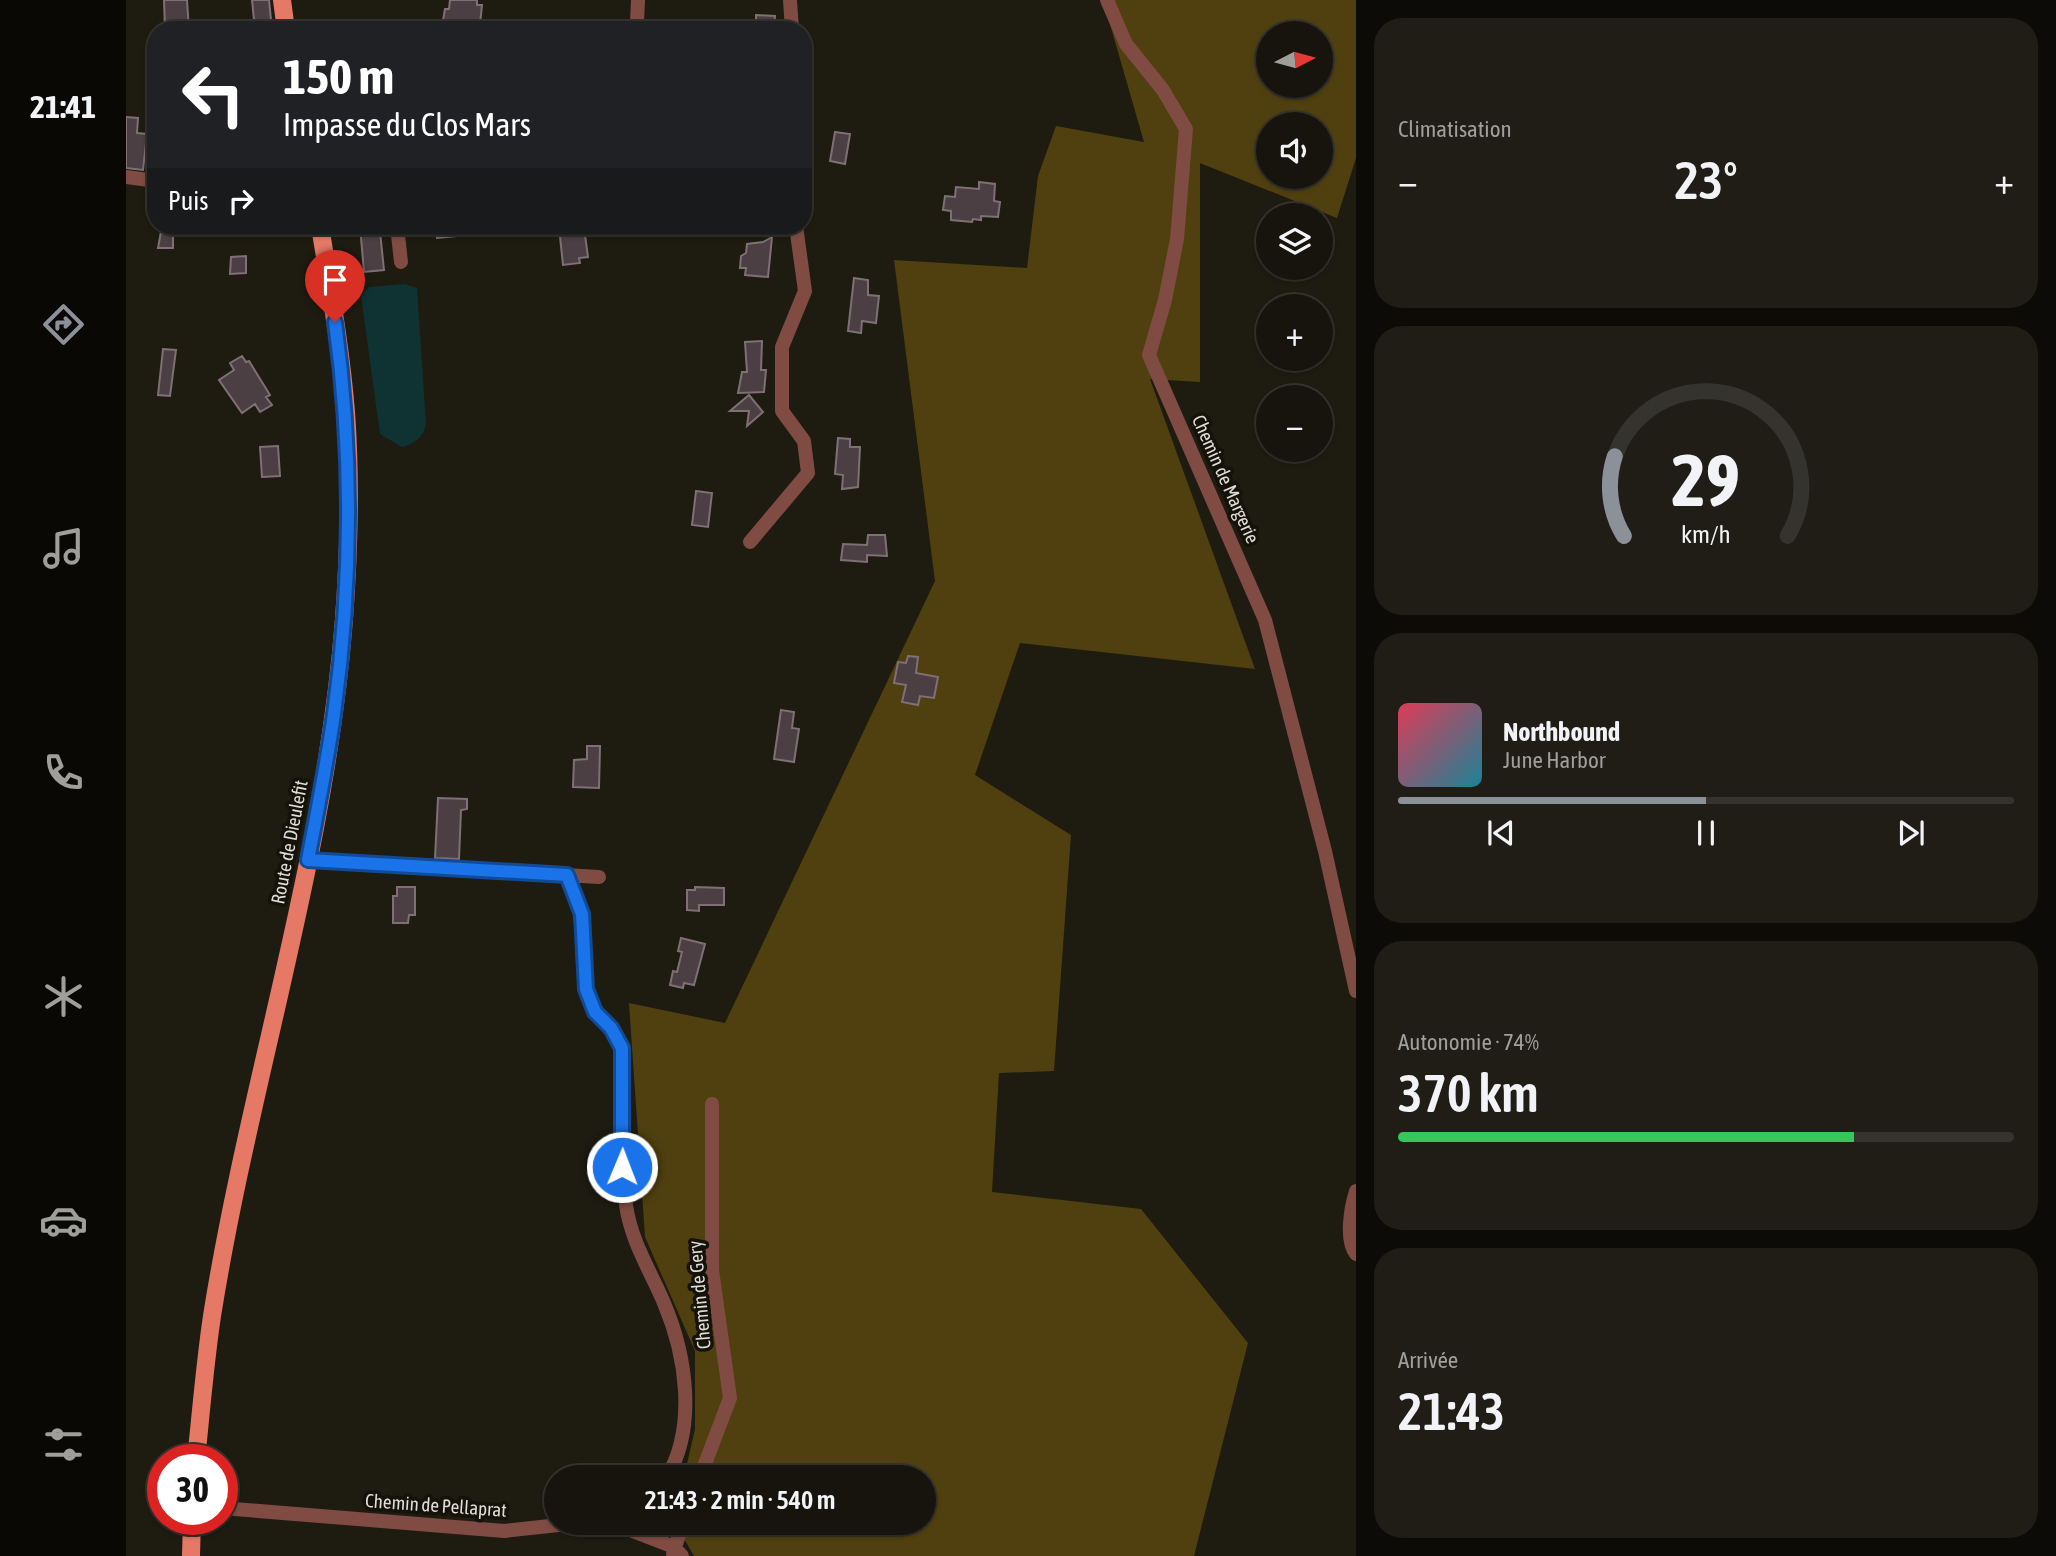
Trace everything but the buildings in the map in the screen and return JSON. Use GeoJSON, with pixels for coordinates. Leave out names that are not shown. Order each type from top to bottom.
{"type":"FeatureCollection","features":[{"type":"Feature","properties":{"kind":"main road"},"geometry":{"type":"LineString","coordinates":[[282,0],[285,21]]}},
{"type":"Feature","properties":{"kind":"main road"},"geometry":{"type":"LineString","coordinates":[[290,0],[291,21]]}},
{"type":"Feature","properties":{"kind":"main road","name":"Route de Dieulefit"},"geometry":{"type":"LineString","coordinates":[[199,1444],[212,1318],[229,1222],[308,860],[334,714],[344,620],[348,527],[346,413],[321,235]]}},
{"type":"Feature","properties":{"kind":"main road"},"geometry":{"type":"LineString","coordinates":[[191,1556],[192,1535]]}},
{"type":"Feature","properties":{"kind":"street"},"geometry":{"type":"LineString","coordinates":[[637,21],[638,0]]}},
{"type":"Feature","properties":{"kind":"street"},"geometry":{"type":"LineString","coordinates":[[790,0],[791,21]]}},
{"type":"Feature","properties":{"kind":"street","name":"Chemin de Margerie"},"geometry":{"type":"LineString","coordinates":[[1107,0],[1126,44],[1163,90],[1186,129],[1177,239],[1165,300],[1149,355],[1265,620],[1325,851],[1356,992]]}},
{"type":"Feature","properties":{"kind":"street"},"geometry":{"type":"LineString","coordinates":[[126,177],[147,180]]}},
{"type":"Feature","properties":{"kind":"street"},"geometry":{"type":"LineString","coordinates":[[398,235],[401,262]]}},
{"type":"Feature","properties":{"kind":"street"},"geometry":{"type":"LineString","coordinates":[[750,542],[808,473],[804,441],[782,411],[782,346],[805,291],[797,235]]}},
{"type":"Feature","properties":{"kind":"street"},"geometry":{"type":"LineString","coordinates":[[308,860],[598,877]]}},
{"type":"Feature","properties":{"kind":"street"},"geometry":{"type":"LineString","coordinates":[[567,875],[582,914],[586,989],[595,1012],[611,1028],[622,1048],[622,1167],[626,1206],[635,1245],[678,1337],[684,1384],[684,1428],[674,1465]]}},
{"type":"Feature","properties":{"kind":"street","name":"Chemin de Gery"},"geometry":{"type":"LineString","coordinates":[[705,1465],[730,1398],[712,1270],[712,1104]]}},
{"type":"Feature","properties":{"kind":"street"},"geometry":{"type":"LineString","coordinates":[[1356,1191],[1351,1207],[1351,1248],[1356,1254]]}},
{"type":"Feature","properties":{"kind":"street","name":"Chemin de Pellaprat"},"geometry":{"type":"LineString","coordinates":[[238,1509],[504,1531],[544,1527]]}},
{"type":"Feature","properties":{"kind":"street","name":"Chemin de Pellaprat"},"geometry":{"type":"LineString","coordinates":[[643,1535],[676,1553]]}},
{"type":"Feature","properties":{"kind":"street"},"geometry":{"type":"LineString","coordinates":[[676,1553],[680,1535]]}},
{"type":"Feature","properties":{"kind":"shaded area"},"geometry":{"type":"Polygon","coordinates":[[[1103,0],[1356,0],[1356,158],[1337,218],[1333,216],[1333,203],[1300,203],[1265,189],[1333,189],[1333,112],[1256,112],[1256,185],[1200,163],[1200,382],[1150,379],[1255,669],[1020,643],[975,775],[1071,835],[1054,1071],[999,1073],[992,1192],[1141,1209],[1248,1343],[1194,1556],[694,1556],[682,1535],[936,1535],[936,1465],[687,1465],[695,1429],[695,1351],[645,1237],[629,1003],[725,1023],[935,581],[894,260],[1027,268],[1038,176],[1056,126],[1144,142],[1103,0]]]}},
{"type":"Feature","properties":{"kind":"water"},"geometry":{"type":"Polygon","coordinates":[[[405,284],[417,288],[426,424],[418,439],[402,447],[380,434],[361,296],[369,287],[405,284]]]}},
{"type":"Feature","properties":{"kind":"route"},"geometry":{"type":"LineString","coordinates":[[335,322],[346,413],[348,467],[344,620],[334,714],[308,860],[567,875],[582,914],[586,989],[595,1012],[611,1028],[622,1048],[622,1167]]}}]}
